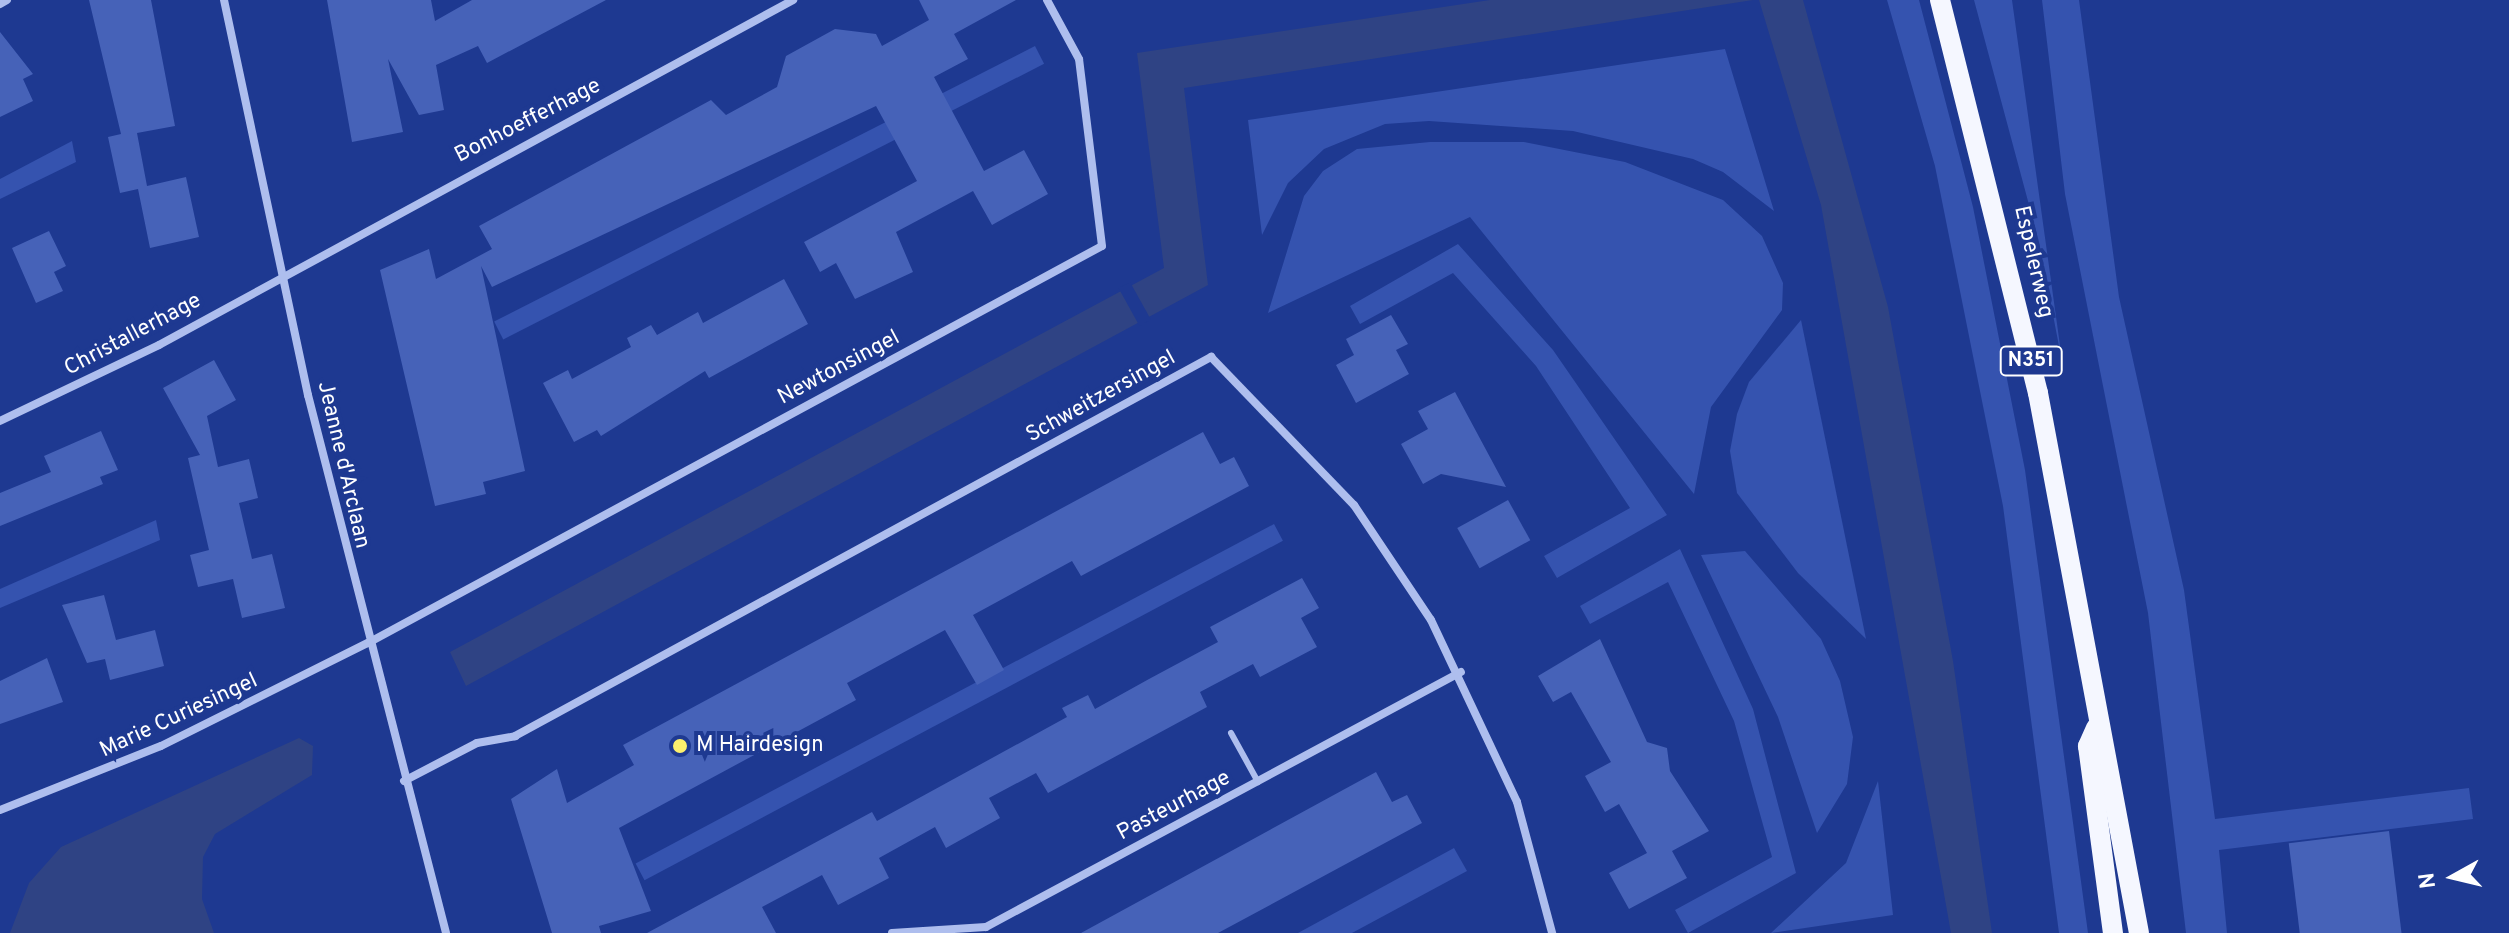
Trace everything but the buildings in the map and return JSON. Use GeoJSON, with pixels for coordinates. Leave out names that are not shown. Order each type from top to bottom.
{"type":"FeatureCollection","features":[{"type":"Feature","properties":{"kind":"main road","name":"Espelerweg"},"geometry":{"type":"LineString","coordinates":[[1940,0],[2038,393],[2096,728],[2109,745],[2139,933]]}},
{"type":"Feature","properties":{"kind":"main road","name":"Espelerweg"},"geometry":{"type":"LineString","coordinates":[[2096,728],[2088,746],[2113,933]]}},
{"type":"Feature","properties":{"kind":"street"},"geometry":{"type":"LineString","coordinates":[[0,4],[7,0]]}},
{"type":"Feature","properties":{"kind":"street","name":"Jeanne d'Arclaan"},"geometry":{"type":"LineString","coordinates":[[224,0],[281,276],[368,643],[446,933]]}},
{"type":"Feature","properties":{"kind":"street","name":"Bonhoefferhage"},"geometry":{"type":"LineString","coordinates":[[281,276],[793,0]]}},
{"type":"Feature","properties":{"kind":"street","name":"Newtonsingel"},"geometry":{"type":"LineString","coordinates":[[368,643],[1102,246],[1079,59],[1047,0]]}},
{"type":"Feature","properties":{"kind":"street","name":"Christallerhage"},"geometry":{"type":"LineString","coordinates":[[0,421],[281,276]]}},
{"type":"Feature","properties":{"kind":"street","name":"Schweitzersingel"},"geometry":{"type":"LineString","coordinates":[[404,781],[477,743],[515,736],[1211,357],[1354,505],[1461,672],[1517,802],[1552,933]]}},
{"type":"Feature","properties":{"kind":"street","name":"Marie Curiesingel"},"geometry":{"type":"LineString","coordinates":[[0,810],[161,746],[368,643]]}},
{"type":"Feature","properties":{"kind":"street","name":"Pasteurhage"},"geometry":{"type":"LineString","coordinates":[[892,933],[986,927],[1461,672]]}},
{"type":"Feature","properties":{"kind":"lane"},"geometry":{"type":"LineString","coordinates":[[1231,733],[1258,782]]}},
{"type":"Feature","properties":{"kind":"shaded area"},"geometry":{"type":"Polygon","coordinates":[[[1490,0],[1753,0],[1184,88],[1208,285],[466,686],[450,652],[1164,268],[1137,53],[1490,0]]]}},
{"type":"Feature","properties":{"kind":"shaded area"},"geometry":{"type":"Polygon","coordinates":[[[1759,0],[1803,0],[1888,307],[1953,661],[1992,933],[1951,933],[1821,205],[1759,0]]]}},
{"type":"Feature","properties":{"kind":"shaded area"},"geometry":{"type":"Polygon","coordinates":[[[1887,0],[1919,0],[1973,207],[2025,470],[2088,933],[2059,933],[2003,506],[1935,166],[1887,0]]]}},
{"type":"Feature","properties":{"kind":"shaded area"},"geometry":{"type":"Polygon","coordinates":[[[1974,0],[2012,0],[2063,367],[2039,242],[1974,0]]]}},
{"type":"Feature","properties":{"kind":"shaded area"},"geometry":{"type":"Polygon","coordinates":[[[2042,0],[2079,0],[2119,297],[2184,590],[2215,819],[2469,788],[2473,819],[2219,850],[2227,933],[2186,933],[2148,613],[2065,194],[2042,0]]]}},
{"type":"Feature","properties":{"kind":"shaded area"},"geometry":{"type":"Polygon","coordinates":[[[1035,46],[1044,64],[503,339],[494,322],[1035,46]]]}},
{"type":"Feature","properties":{"kind":"shaded area"},"geometry":{"type":"Polygon","coordinates":[[[1725,49],[1774,211],[1723,172],[1693,159],[1573,131],[1429,121],[1385,124],[1324,149],[1288,183],[1262,235],[1248,120],[1725,49]]]}},
{"type":"Feature","properties":{"kind":"shaded area"},"geometry":{"type":"Polygon","coordinates":[[[72,141],[76,162],[0,199],[0,179],[72,141]]]}},
{"type":"Feature","properties":{"kind":"shaded area"},"geometry":{"type":"Polygon","coordinates":[[[1430,142],[1524,142],[1625,162],[1723,200],[1762,236],[1783,283],[1782,310],[1711,407],[1694,494],[1470,217],[1268,313],[1304,196],[1323,171],[1357,149],[1430,142]]]}},
{"type":"Feature","properties":{"kind":"shaded area"},"geometry":{"type":"Polygon","coordinates":[[[1458,244],[1553,350],[1667,515],[1557,578],[1544,556],[1630,508],[1536,366],[1453,273],[1360,324],[1350,306],[1458,244]]]}},
{"type":"Feature","properties":{"kind":"shaded area"},"geometry":{"type":"Polygon","coordinates":[[[1801,320],[1866,639],[1798,573],[1737,493],[1730,451],[1737,414],[1749,382],[1801,320]]]}},
{"type":"Feature","properties":{"kind":"shaded area"},"geometry":{"type":"Polygon","coordinates":[[[156,520],[160,540],[0,608],[0,589],[156,520]]]}},
{"type":"Feature","properties":{"kind":"shaded area"},"geometry":{"type":"Polygon","coordinates":[[[1274,524],[1283,541],[645,880],[636,863],[1274,524]]]}},
{"type":"Feature","properties":{"kind":"shaded area"},"geometry":{"type":"Polygon","coordinates":[[[1680,549],[1753,709],[1796,873],[1688,933],[1675,910],[1772,857],[1734,721],[1668,582],[1590,624],[1580,606],[1680,549]]]}},
{"type":"Feature","properties":{"kind":"shaded area"},"geometry":{"type":"Polygon","coordinates":[[[1745,551],[1821,639],[1840,681],[1853,737],[1847,784],[1817,833],[1778,717],[1701,555],[1745,551]]]}},
{"type":"Feature","properties":{"kind":"shaded area"},"geometry":{"type":"Polygon","coordinates":[[[299,738],[313,746],[312,775],[215,834],[203,857],[202,899],[214,933],[10,933],[29,883],[61,847],[299,738]]]}},
{"type":"Feature","properties":{"kind":"shaded area"},"geometry":{"type":"Polygon","coordinates":[[[1878,781],[1893,915],[1771,933],[1846,863],[1878,781]]]}},
{"type":"Feature","properties":{"kind":"shaded area"},"geometry":{"type":"Polygon","coordinates":[[[1454,848],[1467,871],[1352,933],[1298,933],[1454,848]]]}},
{"type":"Feature","properties":{"kind":"pier"},"geometry":{"type":"Polygon","coordinates":[[[1130,282],[1151,320],[1139,326],[1119,288],[1130,282]]]}},
{"type":"Feature","properties":{"kind":"place","name":"M Hairdesign"},"geometry":{"type":"Point","coordinates":[680,746]}}]}
